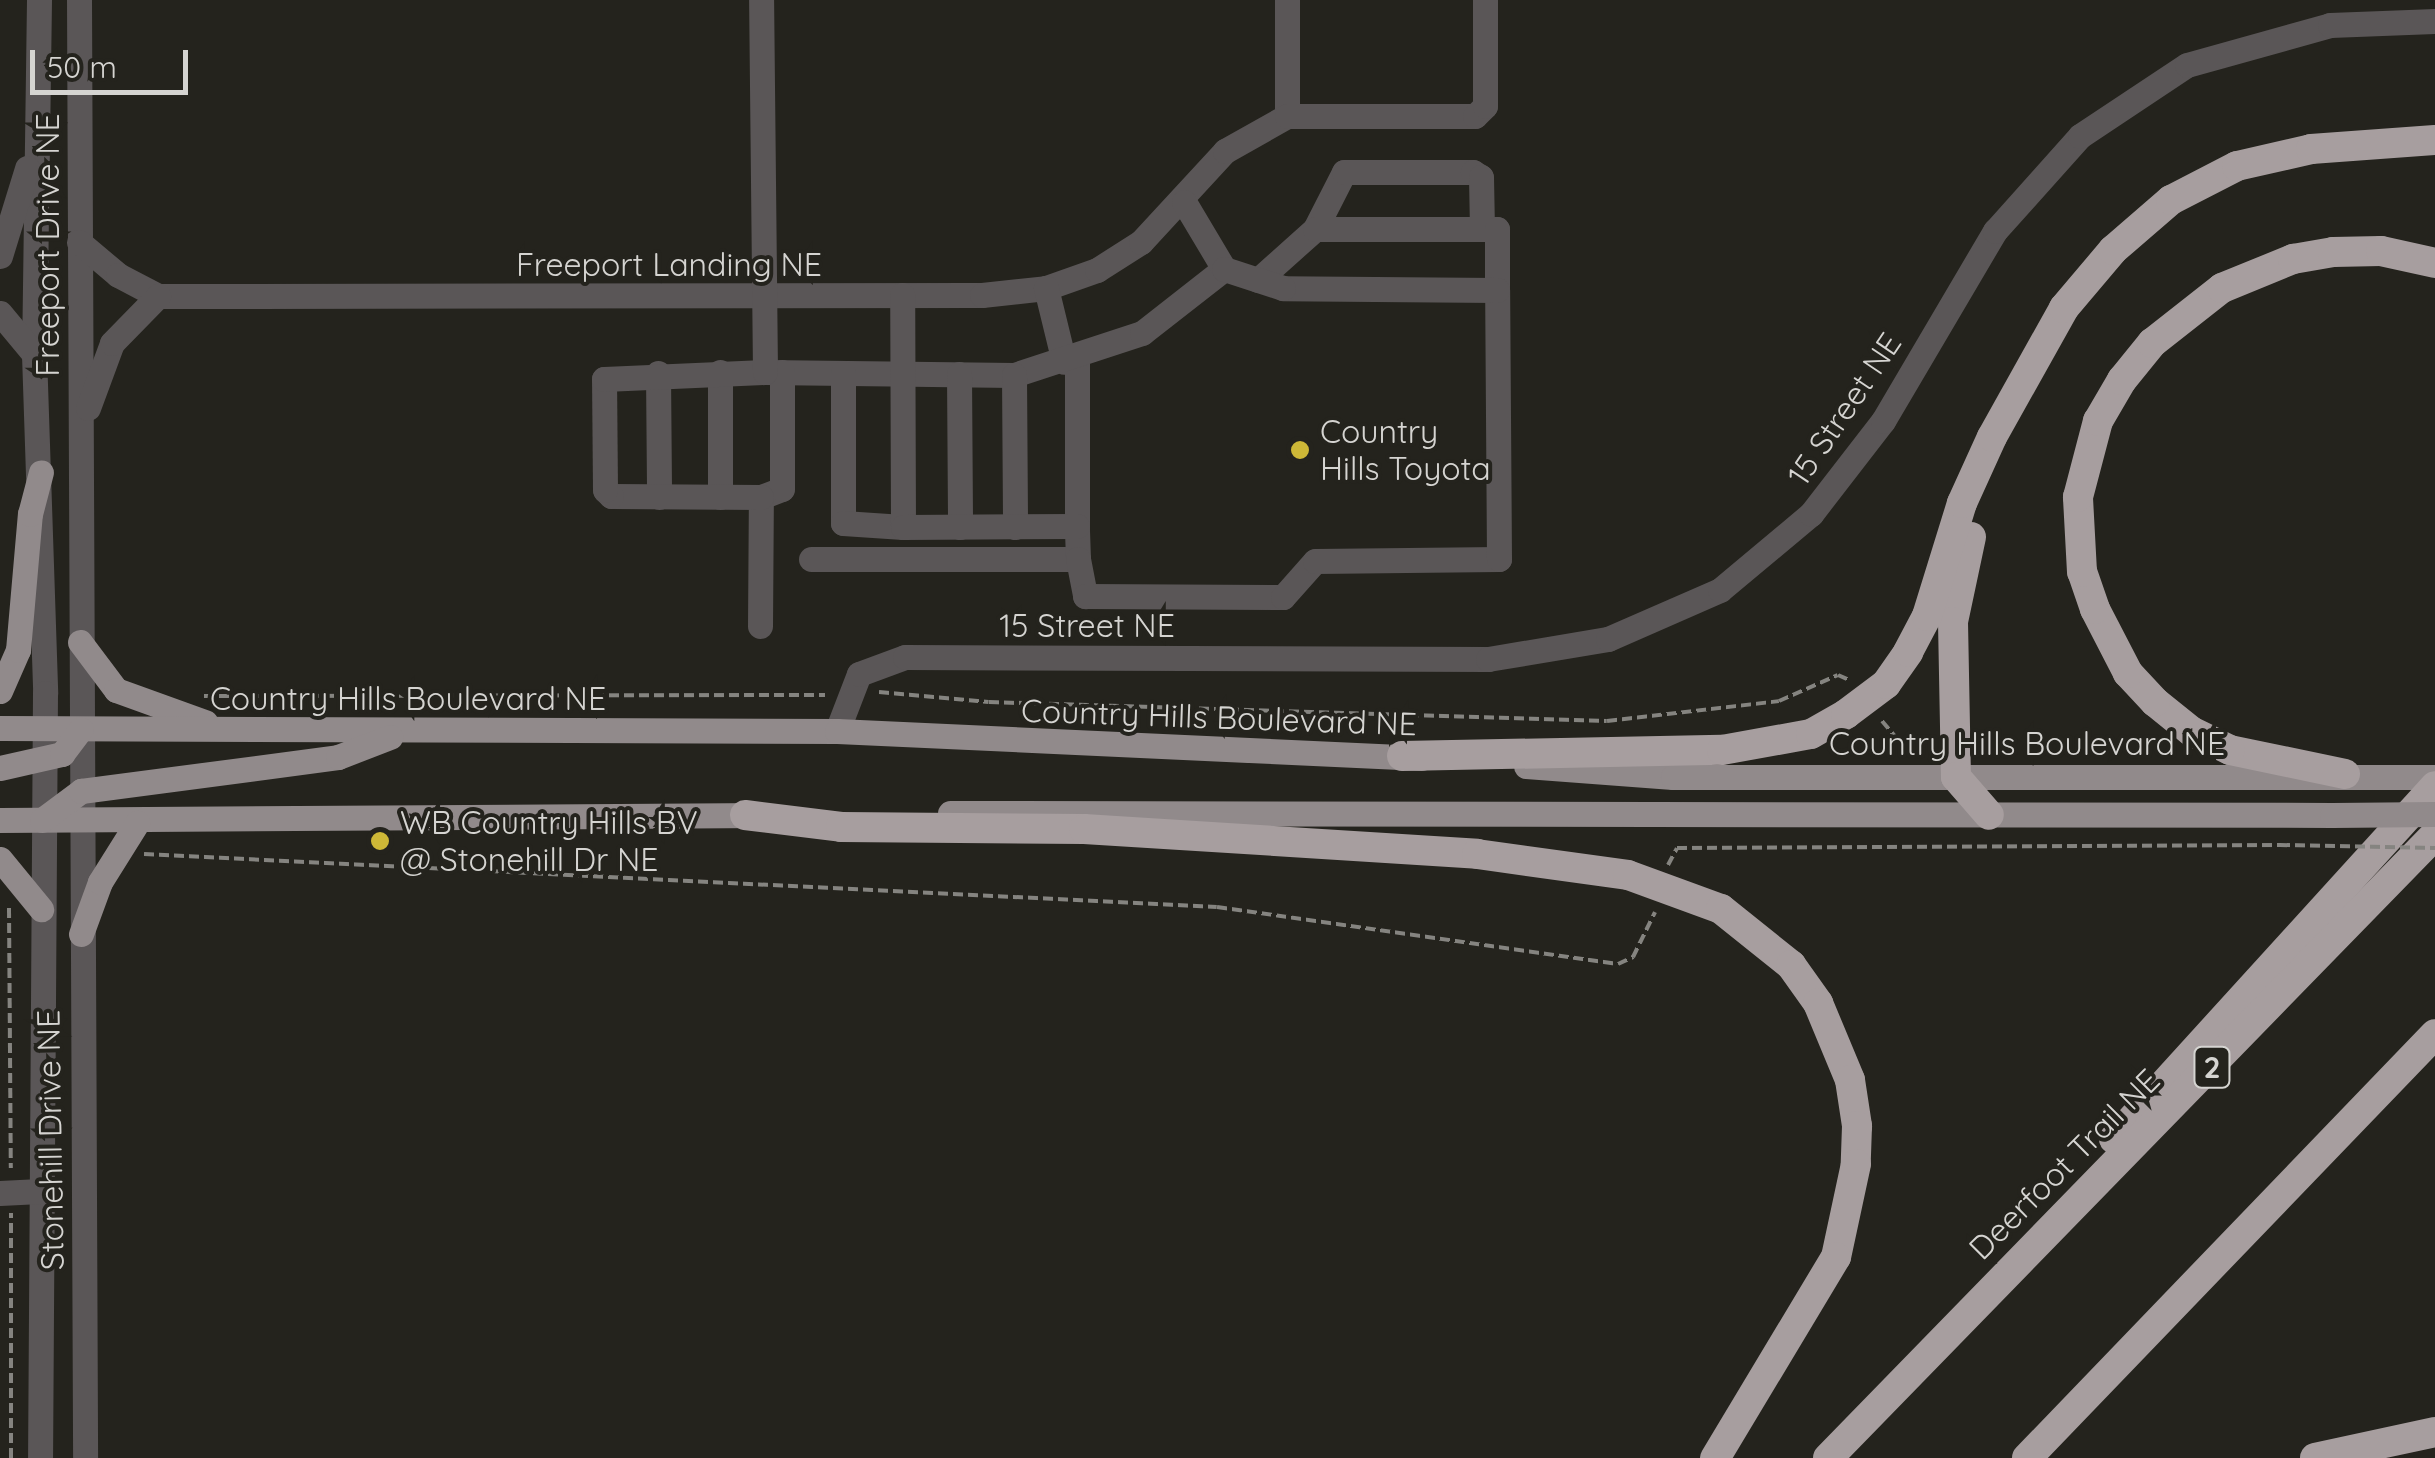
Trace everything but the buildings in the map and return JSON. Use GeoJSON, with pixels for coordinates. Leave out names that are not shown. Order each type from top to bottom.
{"type":"FeatureCollection","features":[{"type":"Feature","properties":{"kind":"highway"},"geometry":{"type":"LineString","coordinates":[[1402,756],[1766,744],[1810,734],[1886,684],[1927,616],[1962,504],[1992,437],[2088,278],[2140,224],[2202,182],[2237,166],[2312,149],[2435,140]]}},
{"type":"Feature","properties":{"kind":"highway"},"geometry":{"type":"LineString","coordinates":[[1989,815],[1956,776],[1953,622],[1968,546],[1995,471],[2070,338],[2114,272],[2170,216],[2237,178],[2312,149]]}},
{"type":"Feature","properties":{"kind":"highway"},"geometry":{"type":"LineString","coordinates":[[2346,774],[2230,750],[2190,731],[2155,702],[2120,659],[2094,609],[2082,572],[2078,497],[2098,421],[2122,380],[2152,343],[2222,288],[2280,264],[2333,252],[2381,252],[2435,263]]}},
{"type":"Feature","properties":{"kind":"highway"},"geometry":{"type":"LineString","coordinates":[[1984,1292],[2151,1096],[2435,786]]}},
{"type":"Feature","properties":{"kind":"highway"},"geometry":{"type":"LineString","coordinates":[[745,815],[840,827],[1281,838],[1547,861],[1665,883],[1721,910],[1791,965],[1838,1043],[1856,1126],[1850,1203],[1836,1257],[1715,1458]]}},
{"type":"Feature","properties":{"kind":"highway","name":"Deerfoot Trail NE"},"geometry":{"type":"LineString","coordinates":[[1828,1458],[1984,1292],[2313,967],[2435,836]]}},
{"type":"Feature","properties":{"kind":"highway"},"geometry":{"type":"LineString","coordinates":[[2027,1458],[2435,1034]]}},
{"type":"Feature","properties":{"kind":"highway"},"geometry":{"type":"LineString","coordinates":[[2315,1458],[2435,1432]]}},
{"type":"Feature","properties":{"kind":"main road"},"geometry":{"type":"LineString","coordinates":[[0,691],[18,650],[30,514],[41,472]]}},
{"type":"Feature","properties":{"kind":"main road"},"geometry":{"type":"LineString","coordinates":[[80,642],[116,690],[234,730]]}},
{"type":"Feature","properties":{"kind":"main road","name":"Country Hills Boulevard NE"},"geometry":{"type":"LineString","coordinates":[[0,728],[837,731],[1402,756],[1673,777],[2435,777]]}},
{"type":"Feature","properties":{"kind":"main road"},"geometry":{"type":"LineString","coordinates":[[0,768],[45,762],[62,754],[81,729]]}},
{"type":"Feature","properties":{"kind":"main road"},"geometry":{"type":"LineString","coordinates":[[42,820],[81,791],[338,757],[404,732]]}},
{"type":"Feature","properties":{"kind":"main road"},"geometry":{"type":"LineString","coordinates":[[0,820],[745,815],[2435,814]]}},
{"type":"Feature","properties":{"kind":"main road"},"geometry":{"type":"LineString","coordinates":[[80,934],[100,882],[136,822]]}},
{"type":"Feature","properties":{"kind":"main road"},"geometry":{"type":"LineString","coordinates":[[0,859],[41,909]]}},
{"type":"Feature","properties":{"kind":"street","name":"Freeport Drive NE"},"geometry":{"type":"LineString","coordinates":[[39,0],[34,354],[41,472],[45,728],[42,820]]}},
{"type":"Feature","properties":{"kind":"street","name":"Freeport Drive NE"},"geometry":{"type":"LineString","coordinates":[[79,0],[81,821]]}},
{"type":"Feature","properties":{"kind":"street"},"geometry":{"type":"LineString","coordinates":[[760,0],[763,296],[773,372],[782,489],[761,497],[611,496],[605,472],[604,379],[720,372],[773,372],[903,374],[959,374],[1014,376],[1142,333],[1224,269]]}},
{"type":"Feature","properties":{"kind":"street"},"geometry":{"type":"LineString","coordinates":[[1287,0],[1287,116],[1475,116],[1485,106],[1485,0]]}},
{"type":"Feature","properties":{"kind":"street","name":"15 Street NE"},"geometry":{"type":"LineString","coordinates":[[837,731],[859,674],[905,657],[1488,659],[1608,640],[1720,590],[1811,514],[1883,421],[1995,231],[2080,136],[2187,65],[2330,25],[2435,21]]}},
{"type":"Feature","properties":{"kind":"street","name":"Freeport Landing NE"},"geometry":{"type":"LineString","coordinates":[[158,296],[902,295],[1046,288],[1126,251],[1184,202],[1225,150],[1287,116]]}},
{"type":"Feature","properties":{"kind":"street"},"geometry":{"type":"LineString","coordinates":[[0,256],[38,124]]}},
{"type":"Feature","properties":{"kind":"street"},"geometry":{"type":"LineString","coordinates":[[1258,280],[1315,229],[1344,172],[1474,172],[1481,176],[1482,229]]}},
{"type":"Feature","properties":{"kind":"street"},"geometry":{"type":"LineString","coordinates":[[1184,202],[1224,269],[1283,288],[1497,290]]}},
{"type":"Feature","properties":{"kind":"street"},"geometry":{"type":"LineString","coordinates":[[1046,288],[1071,360],[1078,559],[1085,596],[1283,597],[1316,561],[1499,559],[1497,229],[1315,229]]}},
{"type":"Feature","properties":{"kind":"street"},"geometry":{"type":"LineString","coordinates":[[79,242],[158,296]]}},
{"type":"Feature","properties":{"kind":"street"},"geometry":{"type":"LineString","coordinates":[[902,295],[903,527]]}},
{"type":"Feature","properties":{"kind":"street","name":"Freeport Drive NE"},"geometry":{"type":"LineString","coordinates":[[80,431],[112,343],[158,296]]}},
{"type":"Feature","properties":{"kind":"street"},"geometry":{"type":"LineString","coordinates":[[0,313],[34,354]]}},
{"type":"Feature","properties":{"kind":"street"},"geometry":{"type":"LineString","coordinates":[[720,372],[720,497]]}},
{"type":"Feature","properties":{"kind":"street"},"geometry":{"type":"LineString","coordinates":[[658,373],[659,497]]}},
{"type":"Feature","properties":{"kind":"street"},"geometry":{"type":"LineString","coordinates":[[844,373],[843,523],[903,527],[1077,526]]}},
{"type":"Feature","properties":{"kind":"street"},"geometry":{"type":"LineString","coordinates":[[959,374],[960,527]]}},
{"type":"Feature","properties":{"kind":"street"},"geometry":{"type":"LineString","coordinates":[[1014,376],[1014,527]]}},
{"type":"Feature","properties":{"kind":"street"},"geometry":{"type":"LineString","coordinates":[[760,626],[761,497]]}},
{"type":"Feature","properties":{"kind":"street"},"geometry":{"type":"LineString","coordinates":[[811,559],[1078,559]]}},
{"type":"Feature","properties":{"kind":"street","name":"Stonehill Drive NE"},"geometry":{"type":"LineString","coordinates":[[40,1458],[42,820]]}},
{"type":"Feature","properties":{"kind":"street","name":"Stonehill Drive NE"},"geometry":{"type":"LineString","coordinates":[[81,821],[85,1458]]}},
{"type":"Feature","properties":{"kind":"street"},"geometry":{"type":"LineString","coordinates":[[0,1193],[40,1191]]}},
{"type":"Feature","properties":{"kind":"path"},"geometry":{"type":"LineString","coordinates":[[192,695],[852,693],[1607,721],[1779,700],[1838,674],[1853,684]]}},
{"type":"Feature","properties":{"kind":"path"},"geometry":{"type":"LineString","coordinates":[[1873,709],[1911,756],[1926,756]]}},
{"type":"Feature","properties":{"kind":"path"},"geometry":{"type":"LineString","coordinates":[[140,854],[1216,907],[1618,964],[1633,957],[1678,848],[2435,848]]}},
{"type":"Feature","properties":{"kind":"place","name":"Country Hills Toyota"},"geometry":{"type":"Point","coordinates":[1300,450]}},
{"type":"Feature","properties":{"kind":"place","name":"WB Country Hills BV @ Stonehill Dr NE"},"geometry":{"type":"Point","coordinates":[380,841]}}]}
